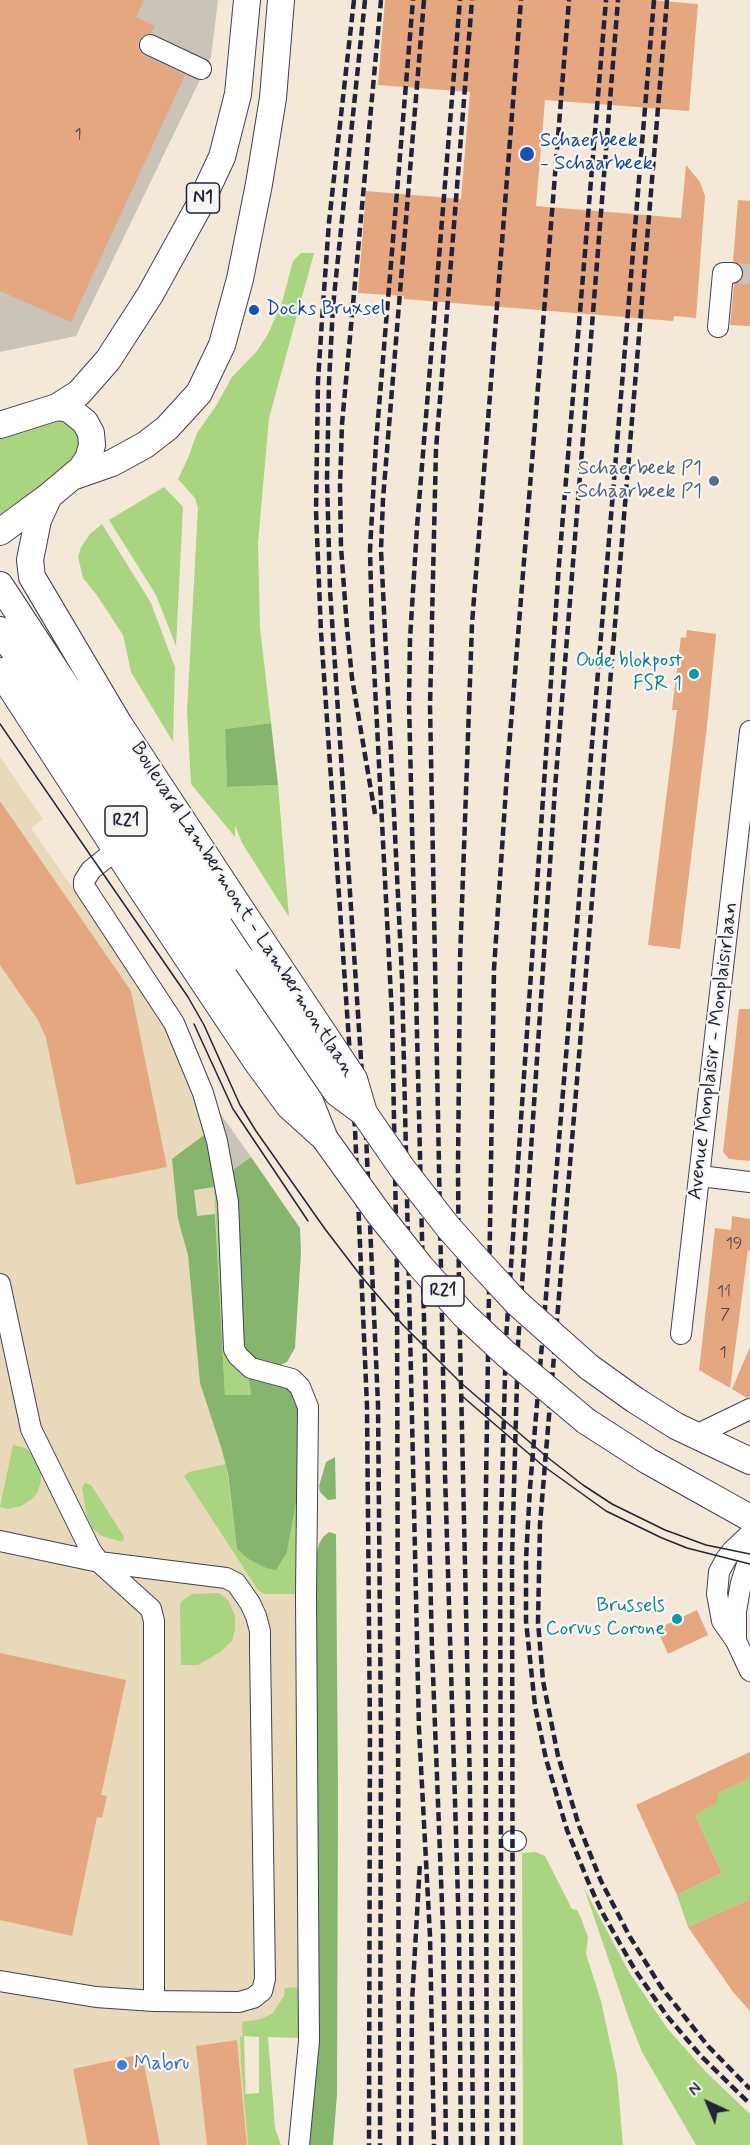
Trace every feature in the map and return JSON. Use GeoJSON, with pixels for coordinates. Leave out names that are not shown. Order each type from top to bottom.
{"type":"FeatureCollection","features":[{"type":"Feature","properties":{"kind":"main road","name":"N1"},"geometry":{"type":"LineString","coordinates":[[57,407],[79,393],[108,360],[167,266],[222,158],[238,94],[247,0]]}},
{"type":"Feature","properties":{"kind":"main road"},"geometry":{"type":"LineString","coordinates":[[72,477],[112,463],[145,445],[167,428],[199,393],[222,345],[240,279],[259,184],[273,98],[281,0]]}},
{"type":"Feature","properties":{"kind":"main road"},"geometry":{"type":"LineString","coordinates":[[0,425],[57,407],[69,409],[85,422],[91,434],[92,445],[88,459],[72,477],[0,532]]}},
{"type":"Feature","properties":{"kind":"main road","name":"Boulevard Lambermont - Lambermontlaan"},"geometry":{"type":"LineString","coordinates":[[49,496],[38,520],[30,560],[32,578],[119,724],[354,1079],[364,1113],[402,1168],[467,1249],[517,1302],[589,1366],[635,1400],[676,1426],[750,1461]]}},
{"type":"Feature","properties":{"kind":"main road","name":"R21"},"geometry":{"type":"LineString","coordinates":[[0,585],[247,962],[337,1093],[364,1113]]}},
{"type":"Feature","properties":{"kind":"main road","name":"R21"},"geometry":{"type":"LineString","coordinates":[[0,630],[305,1089],[326,1139],[379,1214],[421,1267],[464,1315],[506,1354],[586,1421],[648,1461],[750,1518]]}},
{"type":"Feature","properties":{"kind":"main road"},"geometry":{"type":"LineString","coordinates":[[0,671],[256,1061],[289,1106],[326,1139]]}},
{"type":"Feature","properties":{"kind":"street"},"geometry":{"type":"LineString","coordinates":[[150,45],[201,69]]}},
{"type":"Feature","properties":{"kind":"street"},"geometry":{"type":"LineString","coordinates":[[718,327],[723,273],[732,273]]}},
{"type":"Feature","properties":{"kind":"street","name":"Avenue Monplaisir - Monplaisirlaan"},"geometry":{"type":"LineString","coordinates":[[681,1334],[699,1176],[743,856],[750,731]]}},
{"type":"Feature","properties":{"kind":"street"},"geometry":{"type":"LineString","coordinates":[[116,850],[91,870],[84,881],[84,886],[174,1023],[203,1093],[217,1141],[228,1202],[234,1349],[251,1368],[292,1379],[300,1387],[308,1407],[306,1595],[309,2041],[299,2145]]}},
{"type":"Feature","properties":{"kind":"street"},"geometry":{"type":"LineString","coordinates":[[699,1176],[750,1182]]}},
{"type":"Feature","properties":{"kind":"street"},"geometry":{"type":"LineString","coordinates":[[0,1286],[31,1429],[99,1562],[151,1609],[154,1621],[154,2001]]}},
{"type":"Feature","properties":{"kind":"street"},"geometry":{"type":"LineString","coordinates":[[694,1436],[750,1409]]}},
{"type":"Feature","properties":{"kind":"street"},"geometry":{"type":"LineString","coordinates":[[750,1534],[732,1551],[719,1572],[717,1594],[722,1621],[736,1641],[750,1671]]}},
{"type":"Feature","properties":{"kind":"street"},"geometry":{"type":"LineString","coordinates":[[0,1541],[99,1562],[226,1578],[236,1583],[250,1603],[260,1631],[266,1979],[262,1991],[253,1998],[239,2002],[154,2001],[96,1997],[0,1981]]}},
{"type":"Feature","properties":{"kind":"street"},"geometry":{"type":"LineString","coordinates":[[736,1641],[736,1611],[741,1583],[750,1555]]}},
{"type":"Feature","properties":{"kind":"shaded area"},"geometry":{"type":"Polygon","coordinates":[[[0,0],[218,0],[211,57],[76,336],[0,352],[0,0]]]}},
{"type":"Feature","properties":{"kind":"shaded area"},"geometry":{"type":"Polygon","coordinates":[[[0,757],[43,819],[31,828],[139,984],[167,1031],[193,1099],[209,1153],[214,1187],[225,1395],[297,1471],[304,2038],[244,2036],[249,2145],[0,2145],[0,757]]]}},
{"type":"Feature","properties":{"kind":"shaded area"},"geometry":{"type":"Polygon","coordinates":[[[215,1106],[251,1157],[230,1172],[215,1106]]]}},
{"type":"Feature","properties":{"kind":"green space"},"geometry":{"type":"Polygon","coordinates":[[[301,253],[314,253],[269,418],[258,543],[260,628],[271,723],[225,729],[227,787],[278,785],[289,917],[242,843],[235,825],[235,837],[191,784],[187,711],[198,508],[195,498],[178,479],[197,433],[216,406],[232,377],[257,351],[268,334],[282,302],[293,261],[301,253]]]}},
{"type":"Feature","properties":{"kind":"green space"},"geometry":{"type":"Polygon","coordinates":[[[61,417],[82,436],[77,454],[28,498],[0,519],[0,437],[61,417]]]}},
{"type":"Feature","properties":{"kind":"green space"},"geometry":{"type":"Polygon","coordinates":[[[164,487],[183,507],[176,646],[156,595],[109,520],[164,487]]]}},
{"type":"Feature","properties":{"kind":"green space"},"geometry":{"type":"Polygon","coordinates":[[[102,524],[151,603],[175,667],[173,742],[131,672],[123,635],[83,578],[78,557],[81,547],[90,534],[102,524]]]}},
{"type":"Feature","properties":{"kind":"green space"},"geometry":{"type":"Polygon","coordinates":[[[271,723],[278,785],[227,787],[225,729],[271,723]]]}},
{"type":"Feature","properties":{"kind":"green space"},"geometry":{"type":"Polygon","coordinates":[[[193,1099],[207,1128],[216,1158],[236,1366],[248,1376],[251,1395],[225,1395],[214,1187],[209,1153],[193,1099]]]}},
{"type":"Feature","properties":{"kind":"green space"},"geometry":{"type":"Polygon","coordinates":[[[204,1135],[214,1187],[194,1190],[197,1216],[215,1214],[225,1395],[251,1395],[248,1376],[285,1385],[299,1398],[303,1464],[287,1552],[276,1570],[248,1559],[237,1549],[228,1473],[200,1383],[188,1255],[178,1219],[172,1159],[204,1135]]]}},
{"type":"Feature","properties":{"kind":"green space"},"geometry":{"type":"Polygon","coordinates":[[[251,1157],[300,1228],[301,1252],[295,1348],[287,1362],[276,1367],[268,1367],[242,1352],[230,1172],[251,1157]]]}},
{"type":"Feature","properties":{"kind":"green space"},"geometry":{"type":"Polygon","coordinates":[[[13,1445],[25,1448],[35,1457],[41,1468],[41,1482],[32,1499],[21,1506],[8,1509],[0,1507],[13,1445]]]}},
{"type":"Feature","properties":{"kind":"green space"},"geometry":{"type":"Polygon","coordinates":[[[335,1457],[336,1499],[328,1500],[320,1492],[319,1486],[326,1462],[335,1457]]]}},
{"type":"Feature","properties":{"kind":"green space"},"geometry":{"type":"Polygon","coordinates":[[[226,1464],[237,1549],[248,1559],[266,1568],[287,1552],[298,1492],[300,1594],[265,1594],[258,1590],[184,1476],[189,1472],[226,1464]]]}},
{"type":"Feature","properties":{"kind":"green space"},"geometry":{"type":"Polygon","coordinates":[[[85,1483],[91,1485],[124,1537],[123,1542],[102,1536],[92,1528],[87,1516],[82,1488],[85,1483]]]}},
{"type":"Feature","properties":{"kind":"green space"},"geometry":{"type":"Polygon","coordinates":[[[329,1532],[336,1534],[337,2094],[333,2145],[309,2145],[311,1581],[319,1544],[329,1532]]]}},
{"type":"Feature","properties":{"kind":"green space"},"geometry":{"type":"Polygon","coordinates":[[[219,1593],[228,1600],[235,1616],[232,1641],[220,1652],[198,1665],[181,1665],[180,1605],[182,1601],[192,1594],[219,1593]]]}},
{"type":"Feature","properties":{"kind":"green space"},"geometry":{"type":"Polygon","coordinates":[[[750,1778],[750,1899],[688,1927],[677,1895],[722,1873],[695,1815],[716,1803],[718,1793],[750,1778]]]}},
{"type":"Feature","properties":{"kind":"green space"},"geometry":{"type":"Polygon","coordinates":[[[535,1852],[545,1856],[572,1909],[577,1910],[588,1937],[586,1954],[601,2001],[617,2075],[623,2145],[523,2145],[522,1853],[535,1852]]]}},
{"type":"Feature","properties":{"kind":"green space"},"geometry":{"type":"Polygon","coordinates":[[[584,1888],[629,1972],[667,2028],[706,2072],[750,2114],[750,2145],[696,2145],[642,2052],[584,1888]]]}},
{"type":"Feature","properties":{"kind":"green space"},"geometry":{"type":"Polygon","coordinates":[[[304,1987],[304,2038],[268,2037],[275,2128],[281,2145],[248,2145],[241,2064],[242,2022],[261,2019],[273,2013],[284,1996],[285,1988],[304,1987]],[[244,2036],[245,2094],[259,2093],[259,2037],[244,2036]]]}},
{"type":"Feature","properties":{"kind":"building"},"geometry":{"type":"Polygon","coordinates":[[[0,0],[144,0],[136,17],[155,26],[151,33],[139,39],[140,51],[145,56],[185,75],[71,322],[0,291],[0,0]]]}},
{"type":"Feature","properties":{"kind":"building"},"geometry":{"type":"Polygon","coordinates":[[[385,0],[650,0],[698,4],[689,111],[545,100],[536,206],[681,218],[686,165],[700,182],[705,196],[696,318],[674,316],[673,321],[404,299],[404,296],[358,293],[366,191],[461,199],[470,92],[378,85],[385,0]]]}},
{"type":"Feature","properties":{"kind":"building"},"geometry":{"type":"Polygon","coordinates":[[[738,200],[750,201],[750,326],[730,325],[734,285],[742,279],[744,274],[742,267],[733,261],[738,200]]]}},
{"type":"Feature","properties":{"kind":"building"},"geometry":{"type":"Polygon","coordinates":[[[687,630],[716,634],[680,949],[648,945],[677,710],[672,710],[681,637],[686,638],[687,630]]]}},
{"type":"Feature","properties":{"kind":"building"},"geometry":{"type":"Polygon","coordinates":[[[0,801],[131,991],[167,1167],[76,1185],[46,1038],[38,1020],[0,965],[0,801]]]}},
{"type":"Feature","properties":{"kind":"building"},"geometry":{"type":"Polygon","coordinates":[[[739,1009],[750,1009],[750,1161],[729,1159],[723,1152],[739,1009]]]}},
{"type":"Feature","properties":{"kind":"building"},"geometry":{"type":"Polygon","coordinates":[[[732,1216],[750,1219],[750,1251],[748,1250],[730,1388],[699,1370],[715,1228],[731,1230],[732,1216]]]}},
{"type":"Feature","properties":{"kind":"building"},"geometry":{"type":"Polygon","coordinates":[[[750,1347],[750,1397],[747,1398],[732,1389],[750,1347]]]}},
{"type":"Feature","properties":{"kind":"building"},"geometry":{"type":"Polygon","coordinates":[[[697,1610],[708,1635],[668,1654],[657,1629],[697,1610]]]}},
{"type":"Feature","properties":{"kind":"building"},"geometry":{"type":"Polygon","coordinates":[[[0,1653],[126,1680],[101,1795],[107,1796],[102,1818],[97,1817],[72,1936],[0,1920],[0,1653]]]}},
{"type":"Feature","properties":{"kind":"building"},"geometry":{"type":"Polygon","coordinates":[[[750,1752],[750,1778],[718,1793],[717,1803],[695,1815],[722,1873],[677,1895],[636,1805],[750,1752]]]}},
{"type":"Feature","properties":{"kind":"building"},"geometry":{"type":"Polygon","coordinates":[[[750,1899],[750,2011],[733,1992],[688,1927],[750,1899]]]}},
{"type":"Feature","properties":{"kind":"building"},"geometry":{"type":"Polygon","coordinates":[[[237,2040],[247,2145],[207,2145],[196,2046],[237,2040]]]}},
{"type":"Feature","properties":{"kind":"building"},"geometry":{"type":"Polygon","coordinates":[[[142,2054],[160,2145],[88,2145],[73,2069],[142,2054]]]}},
{"type":"Feature","properties":{"kind":"tunnel"},"geometry":{"type":"LineString","coordinates":[[732,273],[750,274]]}},
{"type":"Feature","properties":{"kind":"tram line"},"geometry":{"type":"LineString","coordinates":[[0,724],[188,997],[204,1025],[240,1105],[256,1131],[325,1229],[402,1324],[461,1383],[583,1485],[612,1504],[665,1530],[706,1545],[750,1554]]}},
{"type":"Feature","properties":{"kind":"tram line"},"geometry":{"type":"LineString","coordinates":[[194,1024],[233,1109],[308,1221]]}},
{"type":"Feature","properties":{"kind":"tram line"},"geometry":{"type":"LineString","coordinates":[[462,1396],[542,1465],[606,1511],[687,1548],[750,1564]]}},
{"type":"Feature","properties":{"kind":"railway"},"geometry":{"type":"LineString","coordinates":[[354,0],[329,222],[318,381],[316,511],[321,632],[355,1129],[367,1406],[370,1734],[369,2145]]}},
{"type":"Feature","properties":{"kind":"railway"},"geometry":{"type":"LineString","coordinates":[[365,0],[333,306],[327,479],[330,590],[366,1135],[378,1404],[381,1737],[380,2145]]}},
{"type":"Feature","properties":{"kind":"railway"},"geometry":{"type":"LineString","coordinates":[[375,814],[352,678],[341,547],[340,487],[342,424],[381,0]]}},
{"type":"Feature","properties":{"kind":"railway"},"geometry":{"type":"LineString","coordinates":[[399,2145],[397,1274],[392,1016],[370,550],[376,443],[413,0]]}},
{"type":"Feature","properties":{"kind":"railway"},"geometry":{"type":"LineString","coordinates":[[424,0],[383,499],[381,550],[402,977],[419,1729],[430,1936],[434,2145]]}},
{"type":"Feature","properties":{"kind":"railway"},"geometry":{"type":"LineString","coordinates":[[446,2145],[443,1930],[432,1649],[409,703],[410,639],[417,527],[460,0]]}},
{"type":"Feature","properties":{"kind":"railway"},"geometry":{"type":"LineString","coordinates":[[461,2145],[459,1932],[445,1474],[430,706],[436,449],[472,0]]}},
{"type":"Feature","properties":{"kind":"railway"},"geometry":{"type":"LineString","coordinates":[[473,2145],[470,1788],[459,1296],[460,960],[472,624],[521,0]]}},
{"type":"Feature","properties":{"kind":"railway"},"geometry":{"type":"LineString","coordinates":[[487,2145],[485,1550],[494,969],[507,773],[569,0]]}},
{"type":"Feature","properties":{"kind":"railway"},"geometry":{"type":"LineString","coordinates":[[502,2145],[500,1559],[506,1339],[559,564],[606,0]]}},
{"type":"Feature","properties":{"kind":"railway"},"geometry":{"type":"LineString","coordinates":[[513,2145],[512,1558],[518,1345],[555,788],[618,0]]}},
{"type":"Feature","properties":{"kind":"railway"},"geometry":{"type":"LineString","coordinates":[[654,0],[530,1488],[526,1559],[526,1621],[535,1706],[546,1759],[567,1830],[602,1912],[635,1970],[667,2016],[701,2056],[750,2104]]}},
{"type":"Feature","properties":{"kind":"railway"},"geometry":{"type":"LineString","coordinates":[[667,0],[540,1524],[538,1622],[543,1681],[558,1756],[579,1826],[601,1881],[630,1937],[661,1987],[708,2046],[750,2089]]}},
{"type":"Feature","properties":{"kind":"railway"},"geometry":{"type":"LineString","coordinates":[[411,2145],[412,2002],[420,1862]]}},
{"type":"Feature","properties":{"kind":"place","name":"Schaerbeek - Schaarbeek"},"geometry":{"type":"Point","coordinates":[527,154]}},
{"type":"Feature","properties":{"kind":"place","name":"Docks Bruxsel"},"geometry":{"type":"Point","coordinates":[254,310]}},
{"type":"Feature","properties":{"kind":"place","name":"Schaerbeek P1 - Schaarbeek P1"},"geometry":{"type":"Point","coordinates":[714,481]}},
{"type":"Feature","properties":{"kind":"place","name":"Oude blokpost FSR 1"},"geometry":{"type":"Point","coordinates":[694,674]}},
{"type":"Feature","properties":{"kind":"place","name":"Brussels Corvus Corone"},"geometry":{"type":"Point","coordinates":[677,1619]}},
{"type":"Feature","properties":{"kind":"place","name":"Mabru"},"geometry":{"type":"Point","coordinates":[122,2065]}}]}
